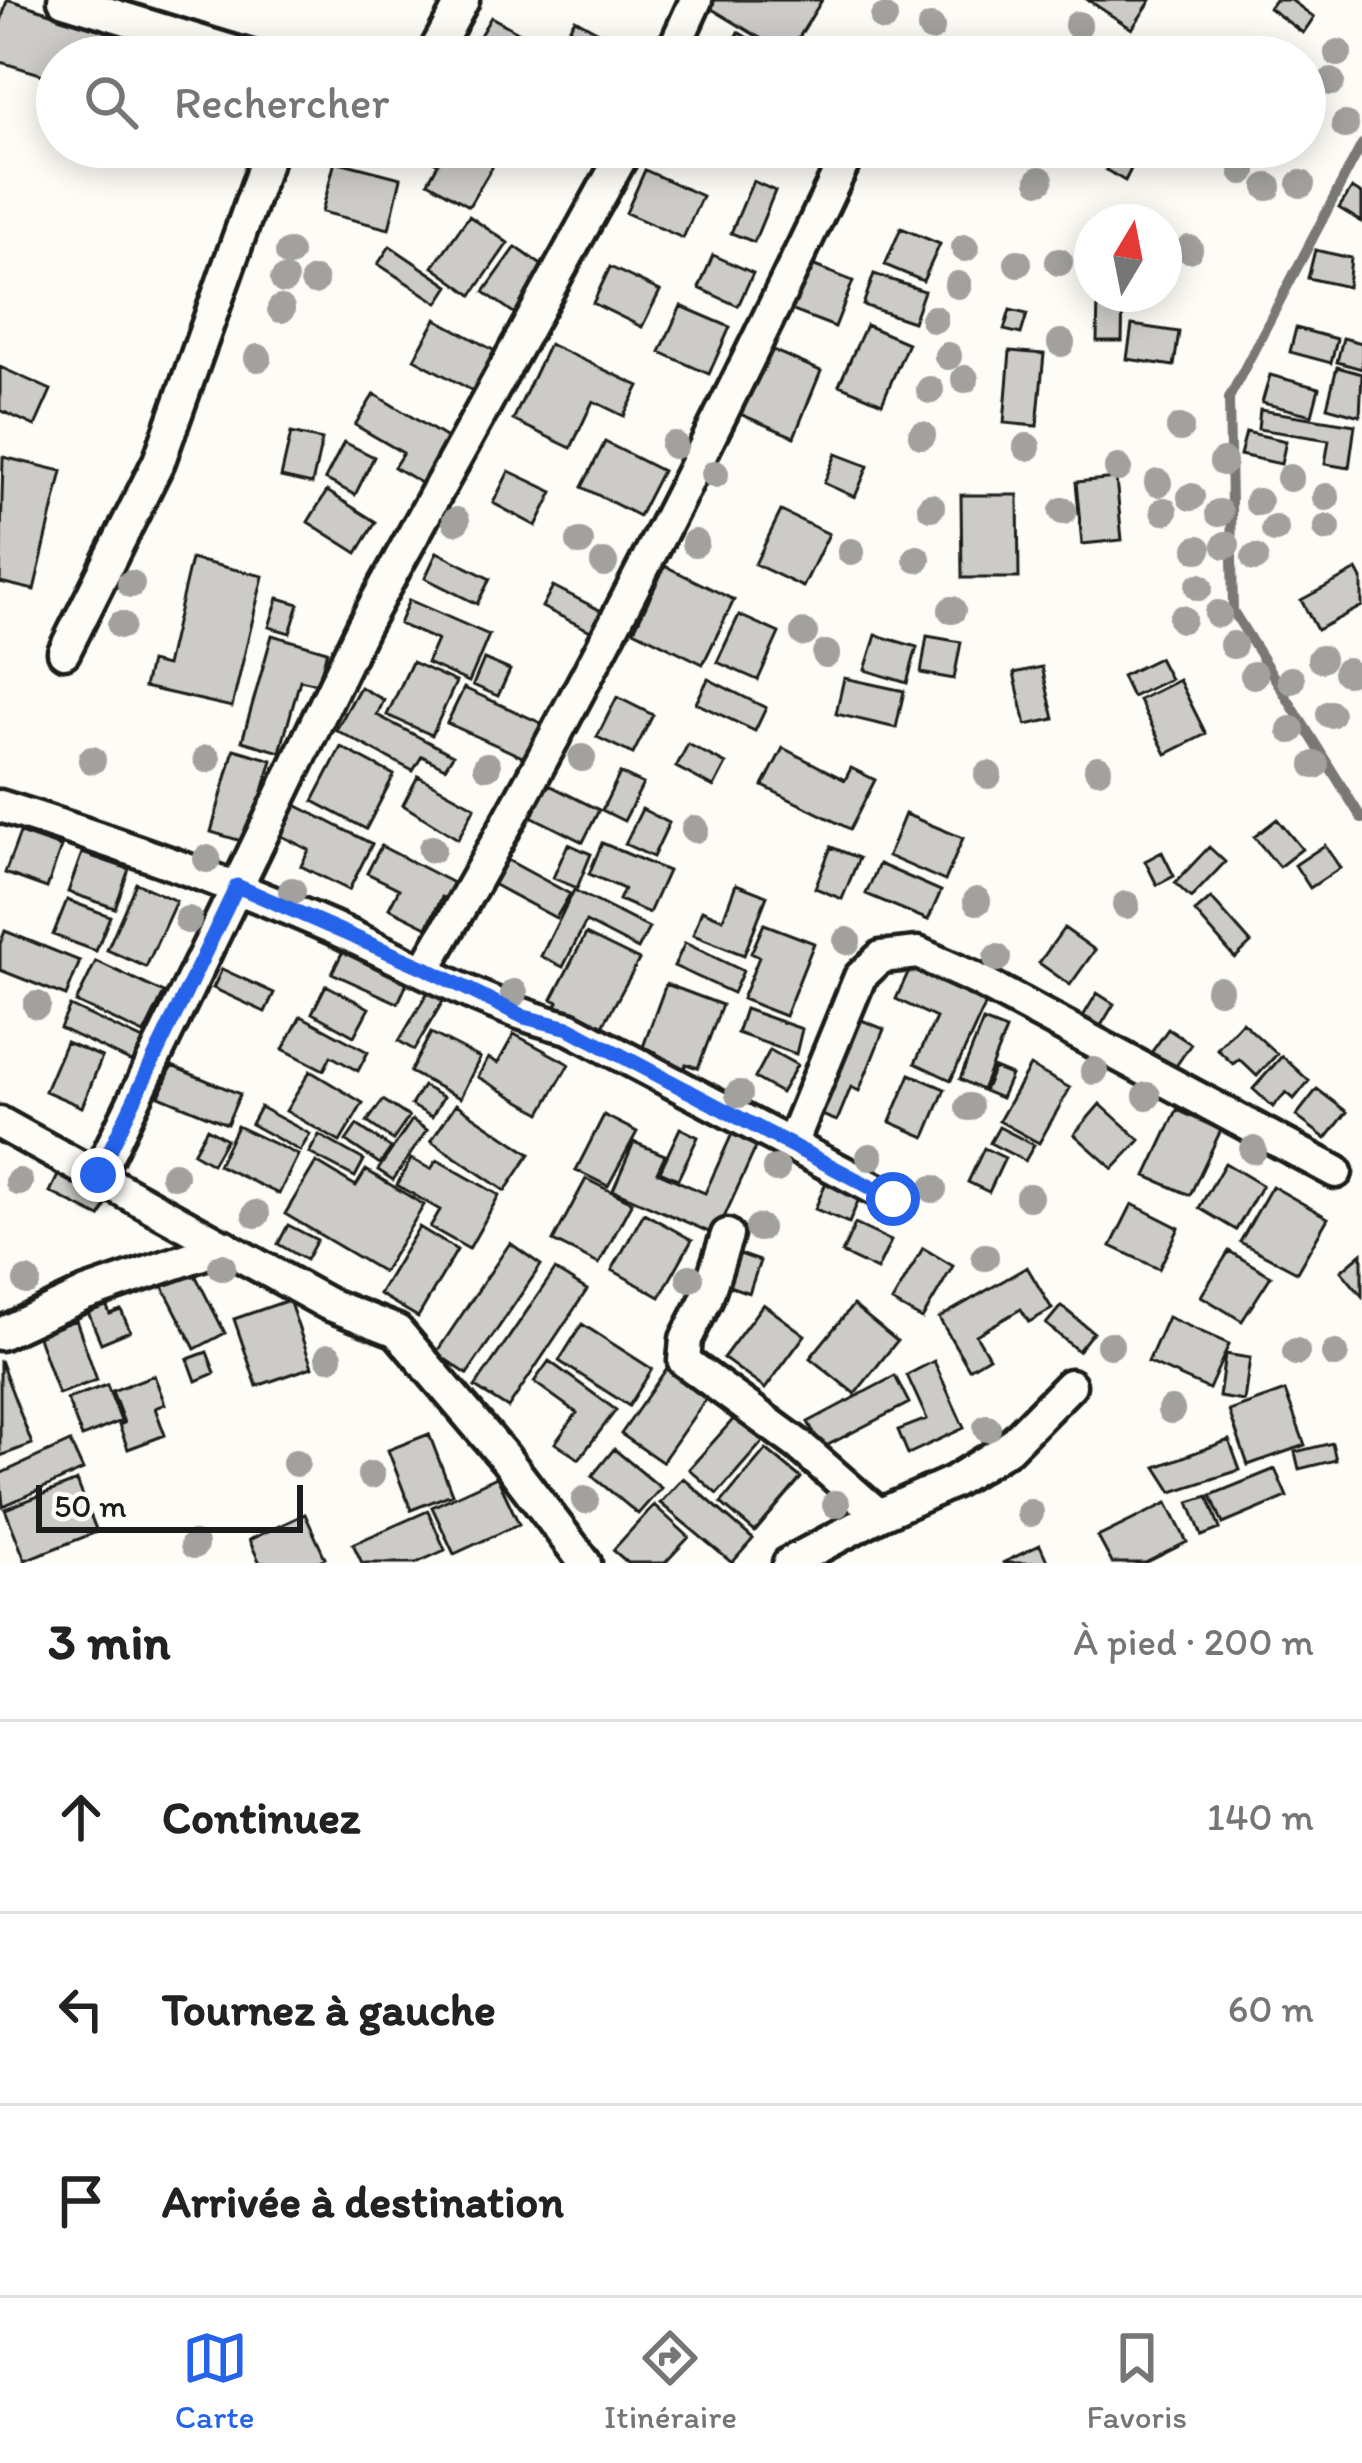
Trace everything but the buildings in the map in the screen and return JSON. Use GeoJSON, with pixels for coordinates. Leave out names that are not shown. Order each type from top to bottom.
{"type":"FeatureCollection","features":[{"type":"Feature","properties":{"kind":"street"},"geometry":{"type":"LineString","coordinates":[[64,0],[182,36]]}},
{"type":"Feature","properties":{"kind":"street"},"geometry":{"type":"LineString","coordinates":[[443,36],[463,0]]}},
{"type":"Feature","properties":{"kind":"street"},"geometry":{"type":"LineString","coordinates":[[680,36],[696,0]]}},
{"type":"Feature","properties":{"kind":"street"},"geometry":{"type":"LineString","coordinates":[[64,652],[159,461],[264,168]]}},
{"type":"Feature","properties":{"kind":"street"},"geometry":{"type":"LineString","coordinates":[[98,1175],[363,626],[615,168]]}},
{"type":"Feature","properties":{"kind":"street"},"geometry":{"type":"LineString","coordinates":[[425,968],[538,772],[617,620],[748,363],[840,168]]}},
{"type":"Feature","properties":{"kind":"street"},"geometry":{"type":"LineString","coordinates":[[0,806],[237,886],[524,1017],[569,1028],[893,1199]]}},
{"type":"Feature","properties":{"kind":"street"},"geometry":{"type":"LineString","coordinates":[[792,1143],[860,977],[881,957],[918,953],[976,979],[1336,1172]]}},
{"type":"Feature","properties":{"kind":"street"},"geometry":{"type":"LineString","coordinates":[[0,1124],[328,1304],[398,1331],[505,1458],[585,1563]]}},
{"type":"Feature","properties":{"kind":"street"},"geometry":{"type":"LineString","coordinates":[[727,1235],[706,1300],[686,1339],[684,1361],[799,1445],[879,1515]]}},
{"type":"Feature","properties":{"kind":"street"},"geometry":{"type":"LineString","coordinates":[[0,1334],[86,1294],[225,1246]]}},
{"type":"Feature","properties":{"kind":"street"},"geometry":{"type":"LineString","coordinates":[[789,1563],[952,1482],[1008,1448],[1070,1385]]}},
{"type":"Feature","properties":{"kind":"waterway"},"geometry":{"type":"LineString","coordinates":[[1362,144],[1229,398],[1233,611],[1362,819]]}},
{"type":"Feature","properties":{"kind":"route"},"geometry":{"type":"LineString","coordinates":[[98,1175],[237,886],[524,1017],[569,1028],[893,1199]]}}]}
